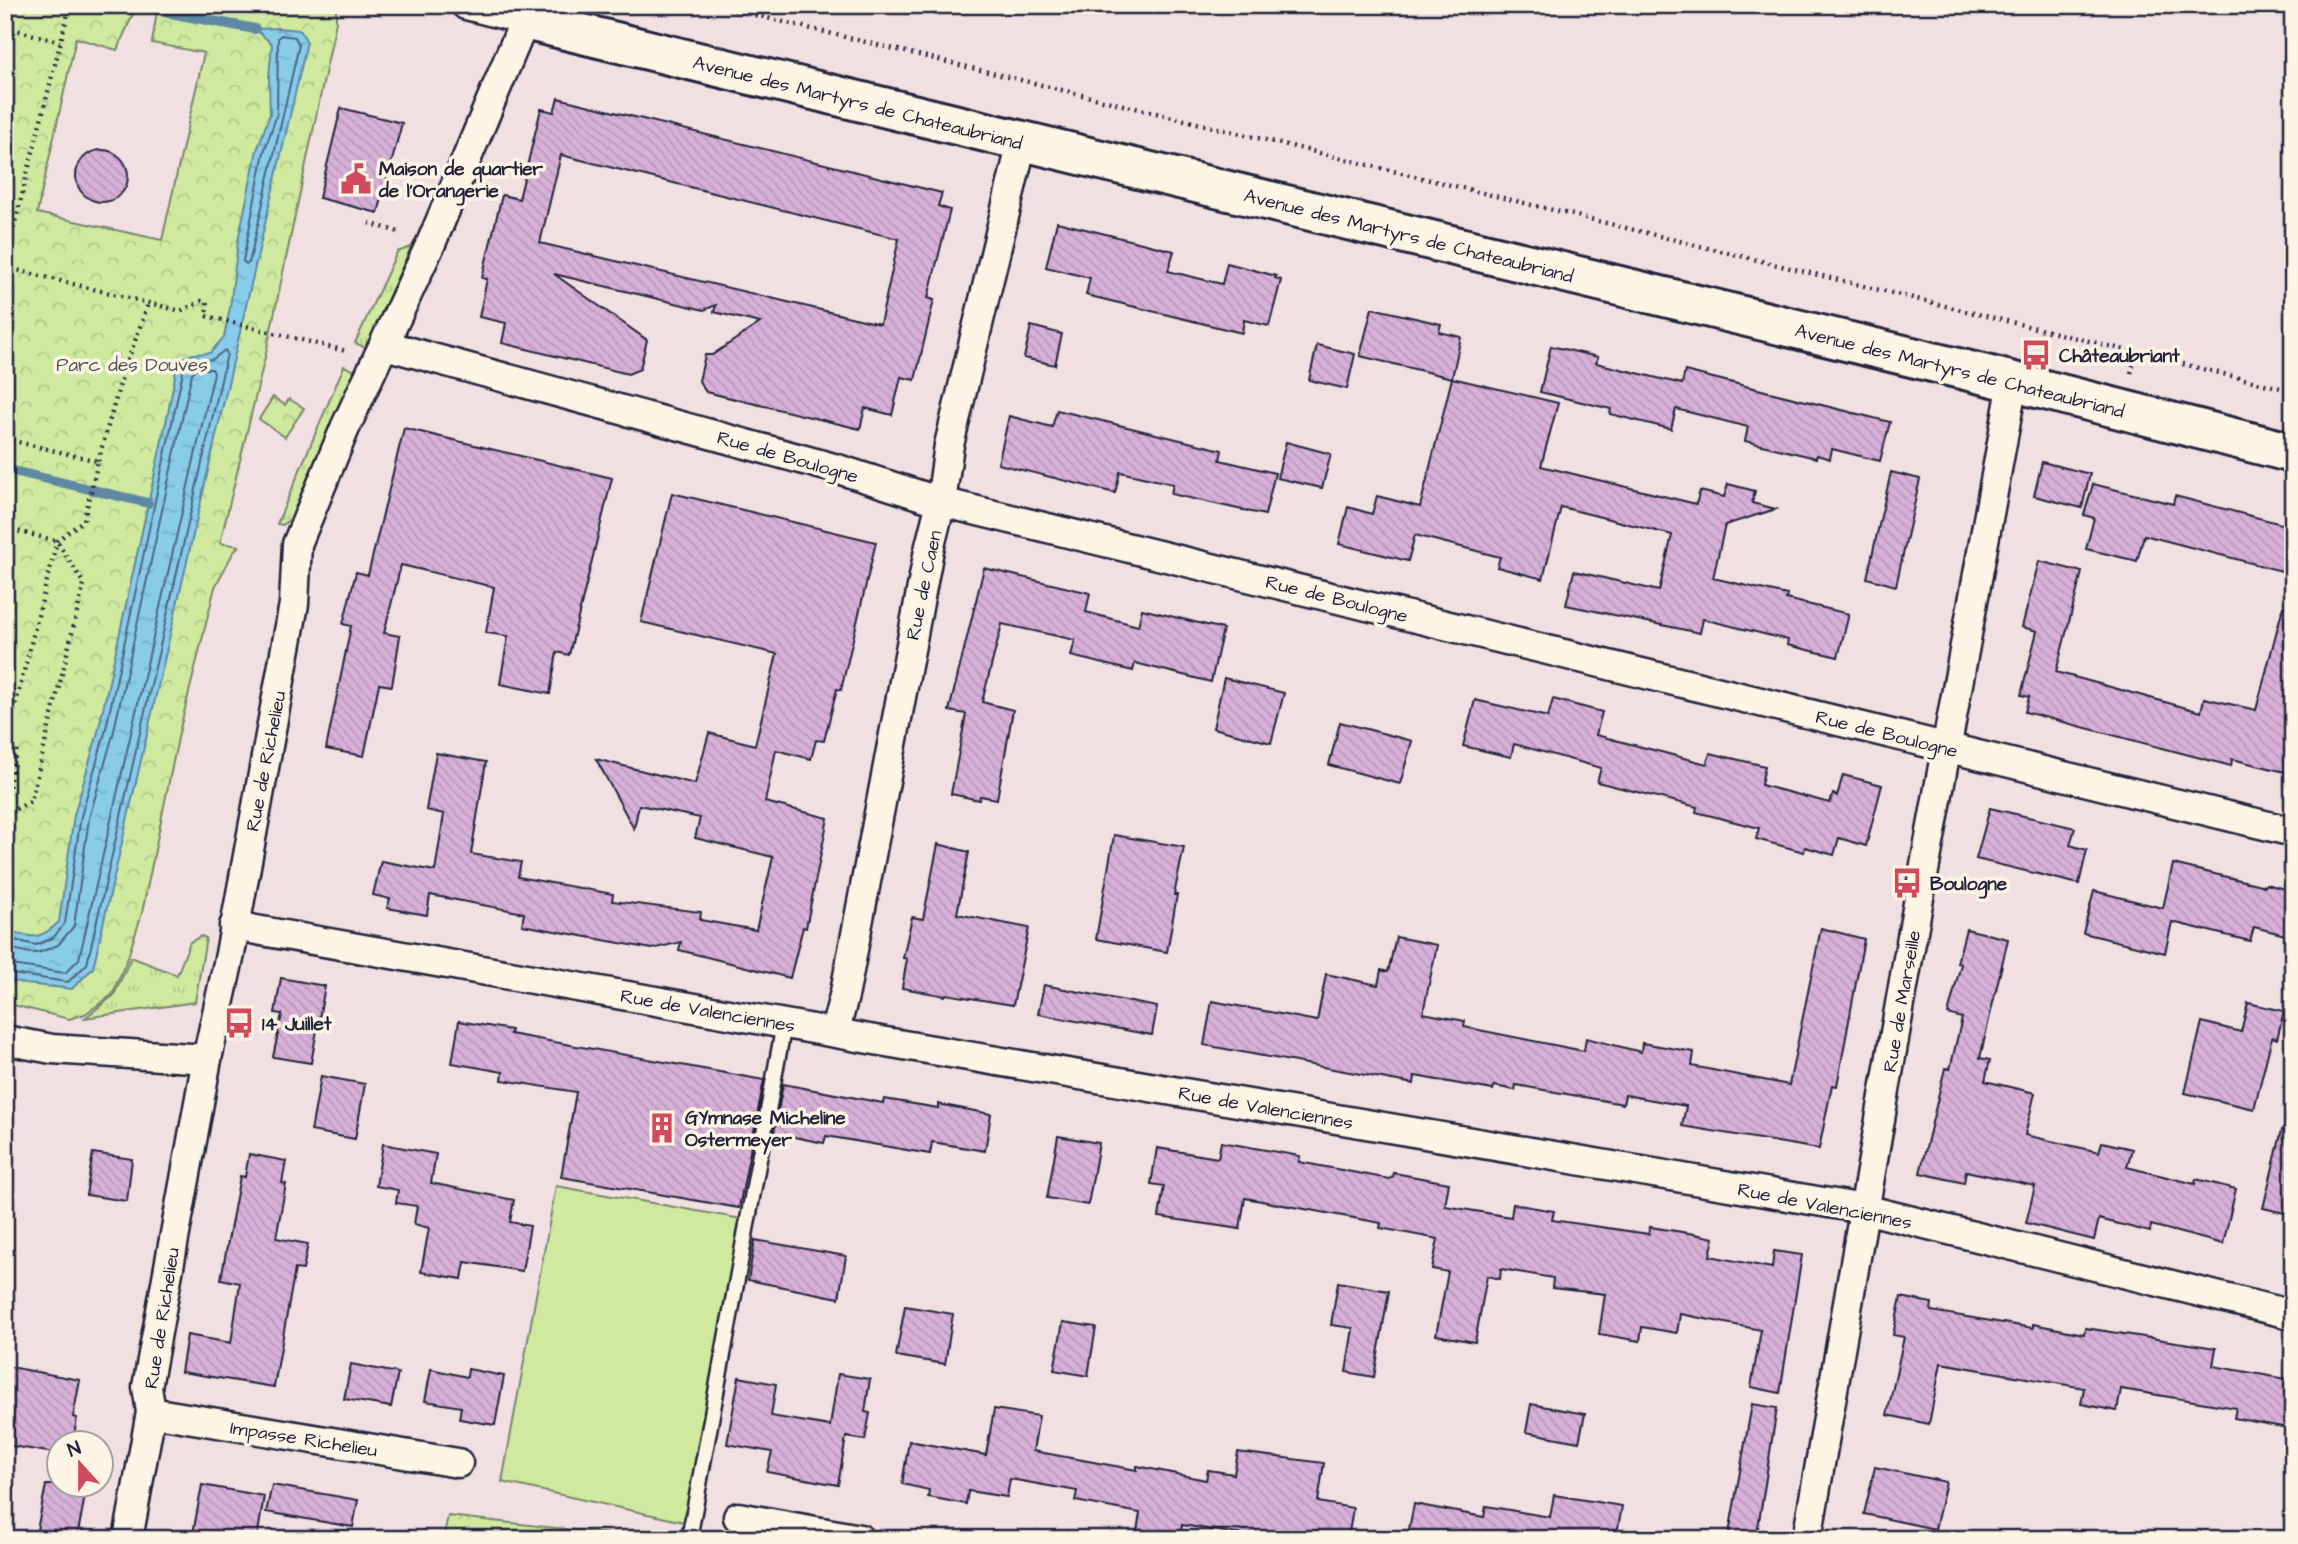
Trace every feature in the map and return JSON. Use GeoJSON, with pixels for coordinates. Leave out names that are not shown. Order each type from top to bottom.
{"type":"FeatureCollection","features":[{"type":"Feature","properties":{"kind":"street"},"geometry":{"type":"LineString","coordinates":[[466,5],[525,20]]}},
{"type":"Feature","properties":{"kind":"street","name":"Avenue des Martyrs de Chateaubriand"},"geometry":{"type":"LineString","coordinates":[[525,20],[2013,382],[2293,453]]}},
{"type":"Feature","properties":{"kind":"street","name":"Rue de Richelieu"},"geometry":{"type":"LineString","coordinates":[[128,1539],[151,1412],[147,1387],[294,604],[297,544],[345,428],[443,216],[525,20]]}},
{"type":"Feature","properties":{"kind":"street","name":"Rue de Caen"},"geometry":{"type":"LineString","coordinates":[[835,1031],[845,992],[929,550],[941,502],[949,444],[1022,142]]}},
{"type":"Feature","properties":{"kind":"street","name":"Rue de Boulogne"},"geometry":{"type":"LineString","coordinates":[[385,345],[841,470],[941,502],[2293,832]]}},
{"type":"Feature","properties":{"kind":"street","name":"Rue de Marseille"},"geometry":{"type":"LineString","coordinates":[[1807,1539],[2013,382]]}},
{"type":"Feature","properties":{"kind":"street","name":"Rue de Valenciennes"},"geometry":{"type":"LineString","coordinates":[[234,926],[886,1042],[1864,1209],[2293,1315]]}},
{"type":"Feature","properties":{"kind":"street"},"geometry":{"type":"LineString","coordinates":[[5,1040],[52,1049],[207,1059]]}},
{"type":"Feature","properties":{"kind":"street","name":"Impasse Richelieu"},"geometry":{"type":"LineString","coordinates":[[151,1412],[458,1463]]}},
{"type":"Feature","properties":{"kind":"street"},"geometry":{"type":"LineString","coordinates":[[738,1517],[860,1539]]}},
{"type":"Feature","properties":{"kind":"lane"},"geometry":{"type":"LineString","coordinates":[[689,1539],[784,1024]]}},
{"type":"Feature","properties":{"kind":"path"},"geometry":{"type":"LineString","coordinates":[[714,5],[2293,391]]}},
{"type":"Feature","properties":{"kind":"path"},"geometry":{"type":"LineString","coordinates":[[69,8],[5,265],[181,311],[202,301],[207,302],[206,316],[355,351]]}},
{"type":"Feature","properties":{"kind":"path"},"geometry":{"type":"LineString","coordinates":[[5,27],[60,42]]}},
{"type":"Feature","properties":{"kind":"path"},"geometry":{"type":"LineString","coordinates":[[369,223],[404,234]]}},
{"type":"Feature","properties":{"kind":"path"},"geometry":{"type":"LineString","coordinates":[[5,528],[57,541],[84,584],[31,801],[5,813],[17,748],[5,746],[57,541],[84,520],[122,377],[149,302]]}},
{"type":"Feature","properties":{"kind":"path"},"geometry":{"type":"LineString","coordinates":[[5,439],[98,461]]}},
{"type":"Feature","properties":{"kind":"path"},"geometry":{"type":"LineString","coordinates":[[5,770],[12,771]]}},
{"type":"Feature","properties":{"kind":"green space","name":"Parc des Douves"},"geometry":{"type":"Polygon","coordinates":[[[5,5],[137,5],[117,50],[76,38],[37,213],[162,240],[204,53],[152,43],[158,5],[336,6],[336,22],[266,353],[220,543],[239,546],[215,587],[179,733],[142,913],[128,957],[112,995],[85,1014],[69,1019],[5,1003],[5,5]]]}},
{"type":"Feature","properties":{"kind":"green space"},"geometry":{"type":"Polygon","coordinates":[[[411,247],[366,348],[355,343],[397,252],[411,247]]]}},
{"type":"Feature","properties":{"kind":"green space"},"geometry":{"type":"Polygon","coordinates":[[[344,366],[357,372],[293,516],[283,525],[277,524],[344,366]]]}},
{"type":"Feature","properties":{"kind":"green space"},"geometry":{"type":"Polygon","coordinates":[[[273,397],[285,405],[289,399],[304,408],[285,437],[259,419],[273,397]]]}},
{"type":"Feature","properties":{"kind":"green space"},"geometry":{"type":"Polygon","coordinates":[[[201,936],[206,938],[195,1002],[85,1018],[114,995],[131,957],[177,975],[190,942],[201,936]]]}},
{"type":"Feature","properties":{"kind":"green space"},"geometry":{"type":"Polygon","coordinates":[[[556,1186],[742,1219],[684,1522],[502,1482],[556,1186]]]}},
{"type":"Feature","properties":{"kind":"green space"},"geometry":{"type":"Polygon","coordinates":[[[448,1516],[655,1539],[443,1539],[448,1516]]]}},
{"type":"Feature","properties":{"kind":"water"},"geometry":{"type":"Polygon","coordinates":[[[255,29],[300,30],[307,42],[93,968],[72,989],[5,979],[5,931],[21,935],[40,935],[59,922],[74,815],[98,732],[178,360],[193,354],[210,353],[224,337],[238,241],[257,150],[270,114],[272,44],[255,29]]]}},
{"type":"Feature","properties":{"kind":"building"},"geometry":{"type":"Polygon","coordinates":[[[558,98],[942,193],[938,206],[950,210],[928,298],[934,300],[915,380],[901,377],[892,415],[865,408],[860,429],[706,392],[699,381],[705,355],[712,355],[760,323],[714,312],[716,305],[704,310],[554,274],[647,340],[640,369],[628,374],[502,343],[506,323],[479,317],[487,279],[482,278],[502,195],[519,199],[541,109],[554,112],[558,98]],[[561,155],[540,243],[880,324],[899,239],[561,155]]]}},
{"type":"Feature","properties":{"kind":"building"},"geometry":{"type":"Polygon","coordinates":[[[341,108],[402,123],[378,213],[319,198],[341,108]]]}},
{"type":"Feature","properties":{"kind":"building"},"geometry":{"type":"Polygon","coordinates":[[[102,150],[121,157],[128,176],[121,195],[102,202],[83,195],[76,176],[83,157],[102,150]]]}},
{"type":"Feature","properties":{"kind":"building"},"geometry":{"type":"Polygon","coordinates":[[[1057,222],[1174,251],[1168,271],[1222,284],[1227,263],[1276,276],[1275,278],[1281,280],[1269,326],[1244,320],[1242,333],[1086,295],[1090,278],[1046,267],[1057,222]]]}},
{"type":"Feature","properties":{"kind":"building"},"geometry":{"type":"Polygon","coordinates":[[[1372,308],[1441,324],[1439,332],[1461,337],[1452,378],[1360,356],[1372,308]]]}},
{"type":"Feature","properties":{"kind":"building"},"geometry":{"type":"Polygon","coordinates":[[[1031,326],[1062,334],[1055,365],[1024,358],[1031,326]]]}},
{"type":"Feature","properties":{"kind":"building"},"geometry":{"type":"Polygon","coordinates":[[[1317,345],[1355,354],[1347,389],[1309,380],[1317,345]]]}},
{"type":"Feature","properties":{"kind":"building"},"geometry":{"type":"Polygon","coordinates":[[[1551,346],[1598,357],[1596,363],[1682,384],[1685,371],[1890,422],[1880,461],[1832,449],[1830,459],[1817,455],[1816,458],[1745,441],[1748,427],[1676,409],[1671,429],[1610,414],[1611,409],[1540,392],[1551,346]]]}},
{"type":"Feature","properties":{"kind":"building"},"geometry":{"type":"Polygon","coordinates":[[[1452,378],[1558,403],[1541,466],[1696,504],[1700,491],[1724,497],[1728,484],[1755,491],[1752,503],[1776,509],[1725,525],[1713,578],[1787,595],[1786,599],[1849,614],[1838,657],[1787,645],[1788,640],[1703,619],[1700,633],[1566,605],[1574,571],[1659,591],[1672,535],[1561,507],[1543,579],[1497,567],[1500,557],[1415,535],[1408,561],[1339,544],[1348,507],[1372,514],[1377,496],[1420,507],[1452,378]]]}},
{"type":"Feature","properties":{"kind":"building"},"geometry":{"type":"Polygon","coordinates":[[[1057,410],[1222,450],[1220,460],[1275,473],[1265,515],[1171,494],[1173,484],[1120,472],[1115,493],[998,464],[1009,416],[1052,427],[1057,410]]]}},
{"type":"Feature","properties":{"kind":"building"},"geometry":{"type":"Polygon","coordinates":[[[404,428],[612,478],[569,655],[557,652],[550,694],[500,684],[508,636],[486,633],[494,587],[401,565],[384,633],[400,636],[392,686],[379,684],[364,756],[326,749],[351,626],[343,624],[356,572],[368,575],[404,428]]]}},
{"type":"Feature","properties":{"kind":"building"},"geometry":{"type":"Polygon","coordinates":[[[1286,442],[1331,454],[1322,488],[1277,478],[1286,442]]]}},
{"type":"Feature","properties":{"kind":"building"},"geometry":{"type":"Polygon","coordinates":[[[2042,462],[2090,474],[2082,508],[2034,496],[2042,462]]]}},
{"type":"Feature","properties":{"kind":"building"},"geometry":{"type":"Polygon","coordinates":[[[1891,472],[1920,479],[1896,586],[1867,578],[1891,472]]]}},
{"type":"Feature","properties":{"kind":"building"},"geometry":{"type":"Polygon","coordinates":[[[2093,484],[2173,504],[2175,496],[2293,527],[2293,574],[2144,535],[2137,561],[2086,549],[2094,518],[2084,515],[2093,484]]]}},
{"type":"Feature","properties":{"kind":"building"},"geometry":{"type":"Polygon","coordinates":[[[672,493],[876,542],[841,690],[837,689],[824,741],[816,740],[811,759],[776,750],[765,802],[828,818],[806,928],[803,927],[790,978],[679,950],[681,942],[652,949],[522,925],[524,913],[430,895],[427,915],[387,908],[390,899],[373,895],[381,861],[435,871],[444,814],[426,810],[436,753],[486,762],[471,854],[521,862],[518,877],[613,894],[612,901],[701,912],[700,920],[756,930],[773,857],[695,838],[700,818],[639,805],[634,829],[596,759],[695,784],[709,733],[755,745],[777,654],[641,622],[672,493]]]}},
{"type":"Feature","properties":{"kind":"building"},"geometry":{"type":"Polygon","coordinates":[[[2039,561],[2082,572],[2056,672],[2201,712],[2204,698],[2256,710],[2283,607],[2293,609],[2293,774],[2232,759],[2231,766],[2025,712],[2029,697],[2021,695],[2037,631],[2022,627],[2039,561]]]}},
{"type":"Feature","properties":{"kind":"building"},"geometry":{"type":"Polygon","coordinates":[[[984,568],[1090,593],[1086,612],[1138,626],[1142,609],[1223,629],[1211,682],[1135,663],[1133,671],[1071,656],[1075,640],[1002,624],[982,702],[1013,710],[997,799],[980,796],[979,800],[951,794],[966,714],[949,711],[984,568]]]}},
{"type":"Feature","properties":{"kind":"building"},"geometry":{"type":"Polygon","coordinates":[[[1224,678],[1284,693],[1271,743],[1213,728],[1224,678]]]}},
{"type":"Feature","properties":{"kind":"building"},"geometry":{"type":"Polygon","coordinates":[[[1553,699],[1602,712],[1596,735],[1707,764],[1710,753],[1765,766],[1761,785],[1830,803],[1833,794],[1837,796],[1843,775],[1882,785],[1866,846],[1839,838],[1834,855],[1805,847],[1804,852],[1756,839],[1759,828],[1696,812],[1697,807],[1597,782],[1601,768],[1514,744],[1511,757],[1463,746],[1475,700],[1548,717],[1553,699]]]}},
{"type":"Feature","properties":{"kind":"building"},"geometry":{"type":"Polygon","coordinates":[[[1340,722],[1412,741],[1400,784],[1329,765],[1340,722]]]}},
{"type":"Feature","properties":{"kind":"building"},"geometry":{"type":"Polygon","coordinates":[[[1990,808],[2075,828],[2070,845],[2087,850],[2079,884],[1976,859],[1990,808]]]}},
{"type":"Feature","properties":{"kind":"building"},"geometry":{"type":"Polygon","coordinates":[[[1114,835],[1184,847],[1174,895],[1177,895],[1167,952],[1096,939],[1114,835]]]}},
{"type":"Feature","properties":{"kind":"building"},"geometry":{"type":"Polygon","coordinates":[[[938,844],[969,852],[957,914],[1029,928],[1013,1005],[902,988],[907,959],[903,958],[912,917],[923,919],[938,844]]]}},
{"type":"Feature","properties":{"kind":"building"},"geometry":{"type":"Polygon","coordinates":[[[2173,864],[2293,891],[2293,937],[2254,927],[2250,941],[2172,922],[2165,953],[2083,933],[2094,891],[2163,908],[2173,864]]]}},
{"type":"Feature","properties":{"kind":"building"},"geometry":{"type":"Polygon","coordinates":[[[1821,928],[1864,939],[1837,1086],[1832,1085],[1819,1149],[1682,1126],[1686,1106],[1625,1095],[1623,1104],[1516,1085],[1515,1090],[1494,1086],[1493,1090],[1415,1076],[1414,1084],[1204,1045],[1212,1001],[1317,1021],[1326,974],[1378,985],[1381,970],[1388,972],[1396,937],[1437,945],[1423,1013],[1465,1021],[1464,1027],[1584,1051],[1586,1038],[1641,1052],[1642,1043],[1694,1052],[1692,1066],[1789,1085],[1821,928]]]}},
{"type":"Feature","properties":{"kind":"building"},"geometry":{"type":"Polygon","coordinates":[[[1966,929],[2008,939],[1980,1058],[1990,1060],[1985,1081],[2035,1093],[2025,1135],[2099,1152],[2102,1142],[2132,1149],[2127,1167],[2195,1184],[2196,1179],[2236,1189],[2223,1244],[2151,1225],[2150,1232],[2099,1219],[2094,1240],[2026,1223],[2035,1186],[1966,1171],[1964,1183],[1920,1173],[1945,1068],[1950,1069],[1962,1018],[1948,1014],[1961,964],[1957,963],[1966,929]]]}},
{"type":"Feature","properties":{"kind":"building"},"geometry":{"type":"Polygon","coordinates":[[[281,978],[325,986],[311,1063],[273,1057],[282,1014],[275,1013],[281,978]]]}},
{"type":"Feature","properties":{"kind":"building"},"geometry":{"type":"Polygon","coordinates":[[[1044,985],[1157,1007],[1152,1035],[1038,1014],[1044,985]]]}},
{"type":"Feature","properties":{"kind":"building"},"geometry":{"type":"Polygon","coordinates":[[[2248,1003],[2284,1011],[2277,1039],[2272,1037],[2254,1109],[2185,1093],[2202,1022],[2241,1032],[2248,1003]]]}},
{"type":"Feature","properties":{"kind":"building","name":"GYmnase Micheline Ostermeyer"},"geometry":{"type":"Polygon","coordinates":[[[459,1021],[511,1030],[510,1034],[764,1080],[739,1208],[561,1177],[576,1092],[502,1080],[503,1072],[452,1063],[459,1021]]]}},
{"type":"Feature","properties":{"kind":"building"},"geometry":{"type":"Polygon","coordinates":[[[321,1076],[365,1084],[355,1139],[311,1131],[321,1076]]]}},
{"type":"Feature","properties":{"kind":"building"},"geometry":{"type":"Polygon","coordinates":[[[783,1084],[883,1103],[884,1099],[938,1108],[938,1104],[991,1114],[985,1151],[932,1142],[930,1154],[826,1136],[824,1143],[774,1133],[783,1084]]]}},
{"type":"Feature","properties":{"kind":"building"},"geometry":{"type":"Polygon","coordinates":[[[2282,1130],[2293,1131],[2293,1215],[2263,1208],[2282,1130]]]}},
{"type":"Feature","properties":{"kind":"building"},"geometry":{"type":"Polygon","coordinates":[[[1058,1136],[1099,1143],[1088,1205],[1047,1198],[1058,1136]]]}},
{"type":"Feature","properties":{"kind":"building"},"geometry":{"type":"Polygon","coordinates":[[[1221,1142],[1300,1156],[1299,1162],[1389,1179],[1394,1173],[1449,1183],[1445,1206],[1511,1217],[1513,1204],[1554,1211],[1552,1220],[1649,1234],[1650,1227],[1695,1234],[1714,1238],[1710,1256],[1772,1268],[1774,1251],[1802,1255],[1780,1393],[1751,1387],[1761,1330],[1680,1314],[1677,1333],[1642,1327],[1640,1341],[1599,1334],[1605,1294],[1552,1288],[1553,1278],[1501,1269],[1500,1279],[1487,1276],[1475,1342],[1436,1335],[1448,1272],[1432,1269],[1438,1239],[1380,1228],[1381,1223],[1245,1198],[1240,1229],[1159,1217],[1164,1186],[1151,1184],[1157,1148],[1218,1158],[1221,1142]]]}},
{"type":"Feature","properties":{"kind":"building"},"geometry":{"type":"Polygon","coordinates":[[[383,1144],[436,1154],[431,1183],[514,1200],[510,1222],[530,1226],[522,1271],[465,1262],[462,1279],[421,1272],[429,1228],[414,1224],[417,1206],[396,1203],[398,1190],[376,1186],[383,1144]]]}},
{"type":"Feature","properties":{"kind":"building"},"geometry":{"type":"Polygon","coordinates":[[[93,1153],[132,1159],[127,1201],[86,1195],[93,1153]]]}},
{"type":"Feature","properties":{"kind":"building"},"geometry":{"type":"Polygon","coordinates":[[[249,1154],[286,1161],[282,1183],[286,1184],[276,1238],[308,1244],[303,1270],[295,1269],[274,1387],[181,1372],[187,1335],[231,1343],[240,1283],[221,1279],[240,1176],[245,1177],[249,1154]]]}},
{"type":"Feature","properties":{"kind":"building"},"geometry":{"type":"Polygon","coordinates":[[[755,1240],[846,1256],[839,1298],[748,1280],[755,1240]]]}},
{"type":"Feature","properties":{"kind":"building"},"geometry":{"type":"Polygon","coordinates":[[[1338,1282],[1389,1291],[1374,1377],[1346,1372],[1353,1328],[1331,1325],[1338,1282]]]}},
{"type":"Feature","properties":{"kind":"building"},"geometry":{"type":"Polygon","coordinates":[[[1901,1297],[1932,1303],[1931,1311],[2033,1328],[2033,1324],[2084,1334],[2085,1328],[2216,1348],[2213,1366],[2293,1380],[2293,1429],[2234,1418],[2236,1408],[2121,1389],[2117,1411],[2081,1404],[2084,1388],[1941,1363],[1929,1424],[1887,1415],[1904,1337],[1893,1335],[1901,1297]]]}},
{"type":"Feature","properties":{"kind":"building"},"geometry":{"type":"Polygon","coordinates":[[[905,1306],[953,1314],[945,1364],[896,1356],[905,1306]]]}},
{"type":"Feature","properties":{"kind":"building"},"geometry":{"type":"Polygon","coordinates":[[[1063,1322],[1096,1327],[1088,1376],[1054,1370],[1063,1322]]]}},
{"type":"Feature","properties":{"kind":"building"},"geometry":{"type":"Polygon","coordinates":[[[351,1364],[398,1373],[391,1407],[344,1399],[351,1364]]]}},
{"type":"Feature","properties":{"kind":"building"},"geometry":{"type":"Polygon","coordinates":[[[5,1366],[80,1380],[73,1417],[77,1418],[75,1428],[46,1428],[46,1452],[5,1445],[5,1366]]]}},
{"type":"Feature","properties":{"kind":"building"},"geometry":{"type":"Polygon","coordinates":[[[431,1369],[467,1377],[468,1369],[504,1376],[495,1425],[459,1419],[461,1407],[425,1401],[431,1369]]]}},
{"type":"Feature","properties":{"kind":"building"},"geometry":{"type":"Polygon","coordinates":[[[838,1374],[870,1379],[865,1412],[870,1413],[865,1440],[846,1437],[838,1485],[767,1472],[772,1452],[727,1444],[739,1377],[776,1384],[771,1416],[830,1426],[838,1374]]]}},
{"type":"Feature","properties":{"kind":"building"},"geometry":{"type":"Polygon","coordinates":[[[1531,1404],[1585,1414],[1579,1442],[1526,1432],[1531,1404]]]}},
{"type":"Feature","properties":{"kind":"building"},"geometry":{"type":"Polygon","coordinates":[[[1752,1404],[1777,1408],[1756,1539],[1728,1539],[1752,1404]]]}},
{"type":"Feature","properties":{"kind":"building"},"geometry":{"type":"Polygon","coordinates":[[[994,1409],[1039,1416],[1033,1451],[1137,1470],[1137,1466],[1206,1480],[1208,1470],[1234,1474],[1238,1452],[1324,1463],[1318,1502],[1353,1508],[1348,1539],[1243,1539],[1244,1535],[1182,1525],[1180,1538],[1137,1531],[1140,1513],[1075,1501],[1077,1491],[1010,1479],[1007,1497],[968,1491],[966,1504],[928,1497],[929,1490],[902,1484],[909,1441],[986,1455],[994,1409]]]}},
{"type":"Feature","properties":{"kind":"building"},"geometry":{"type":"Polygon","coordinates":[[[1875,1467],[1946,1482],[1935,1529],[1864,1514],[1875,1467]]]}},
{"type":"Feature","properties":{"kind":"building"},"geometry":{"type":"Polygon","coordinates":[[[46,1485],[46,1498],[85,1498],[77,1538],[37,1530],[46,1485]]]}},
{"type":"Feature","properties":{"kind":"building"},"geometry":{"type":"Polygon","coordinates":[[[202,1485],[264,1496],[257,1539],[192,1539],[202,1485]]]}},
{"type":"Feature","properties":{"kind":"building"},"geometry":{"type":"Polygon","coordinates":[[[272,1485],[358,1500],[353,1527],[266,1512],[272,1485]]]}},
{"type":"Feature","properties":{"kind":"building"},"geometry":{"type":"Polygon","coordinates":[[[1554,1495],[1622,1506],[1616,1539],[1407,1539],[1414,1504],[1484,1517],[1486,1506],[1550,1517],[1554,1495]]]}},
{"type":"Feature","properties":{"kind":"waterway"},"geometry":{"type":"LineString","coordinates":[[125,5],[131,7]]}},
{"type":"Feature","properties":{"kind":"waterway"},"geometry":{"type":"LineString","coordinates":[[164,12],[255,29]]}},
{"type":"Feature","properties":{"kind":"waterway"},"geometry":{"type":"LineString","coordinates":[[5,469],[148,503]]}},
{"type":"Feature","properties":{"kind":"place","name":"Maison de quartier de l'Orangerie"},"geometry":{"type":"Point","coordinates":[356,179]}},
{"type":"Feature","properties":{"kind":"place","name":"Châteaubriant"},"geometry":{"type":"Point","coordinates":[2036,355]}},
{"type":"Feature","properties":{"kind":"place","name":"Boulogne"},"geometry":{"type":"Point","coordinates":[1907,883]}},
{"type":"Feature","properties":{"kind":"place","name":"14 Juillet"},"geometry":{"type":"Point","coordinates":[239,1023]}},
{"type":"Feature","properties":{"kind":"place","name":"GYmnase Micheline Ostermeyer"},"geometry":{"type":"Point","coordinates":[662,1128]}}]}
